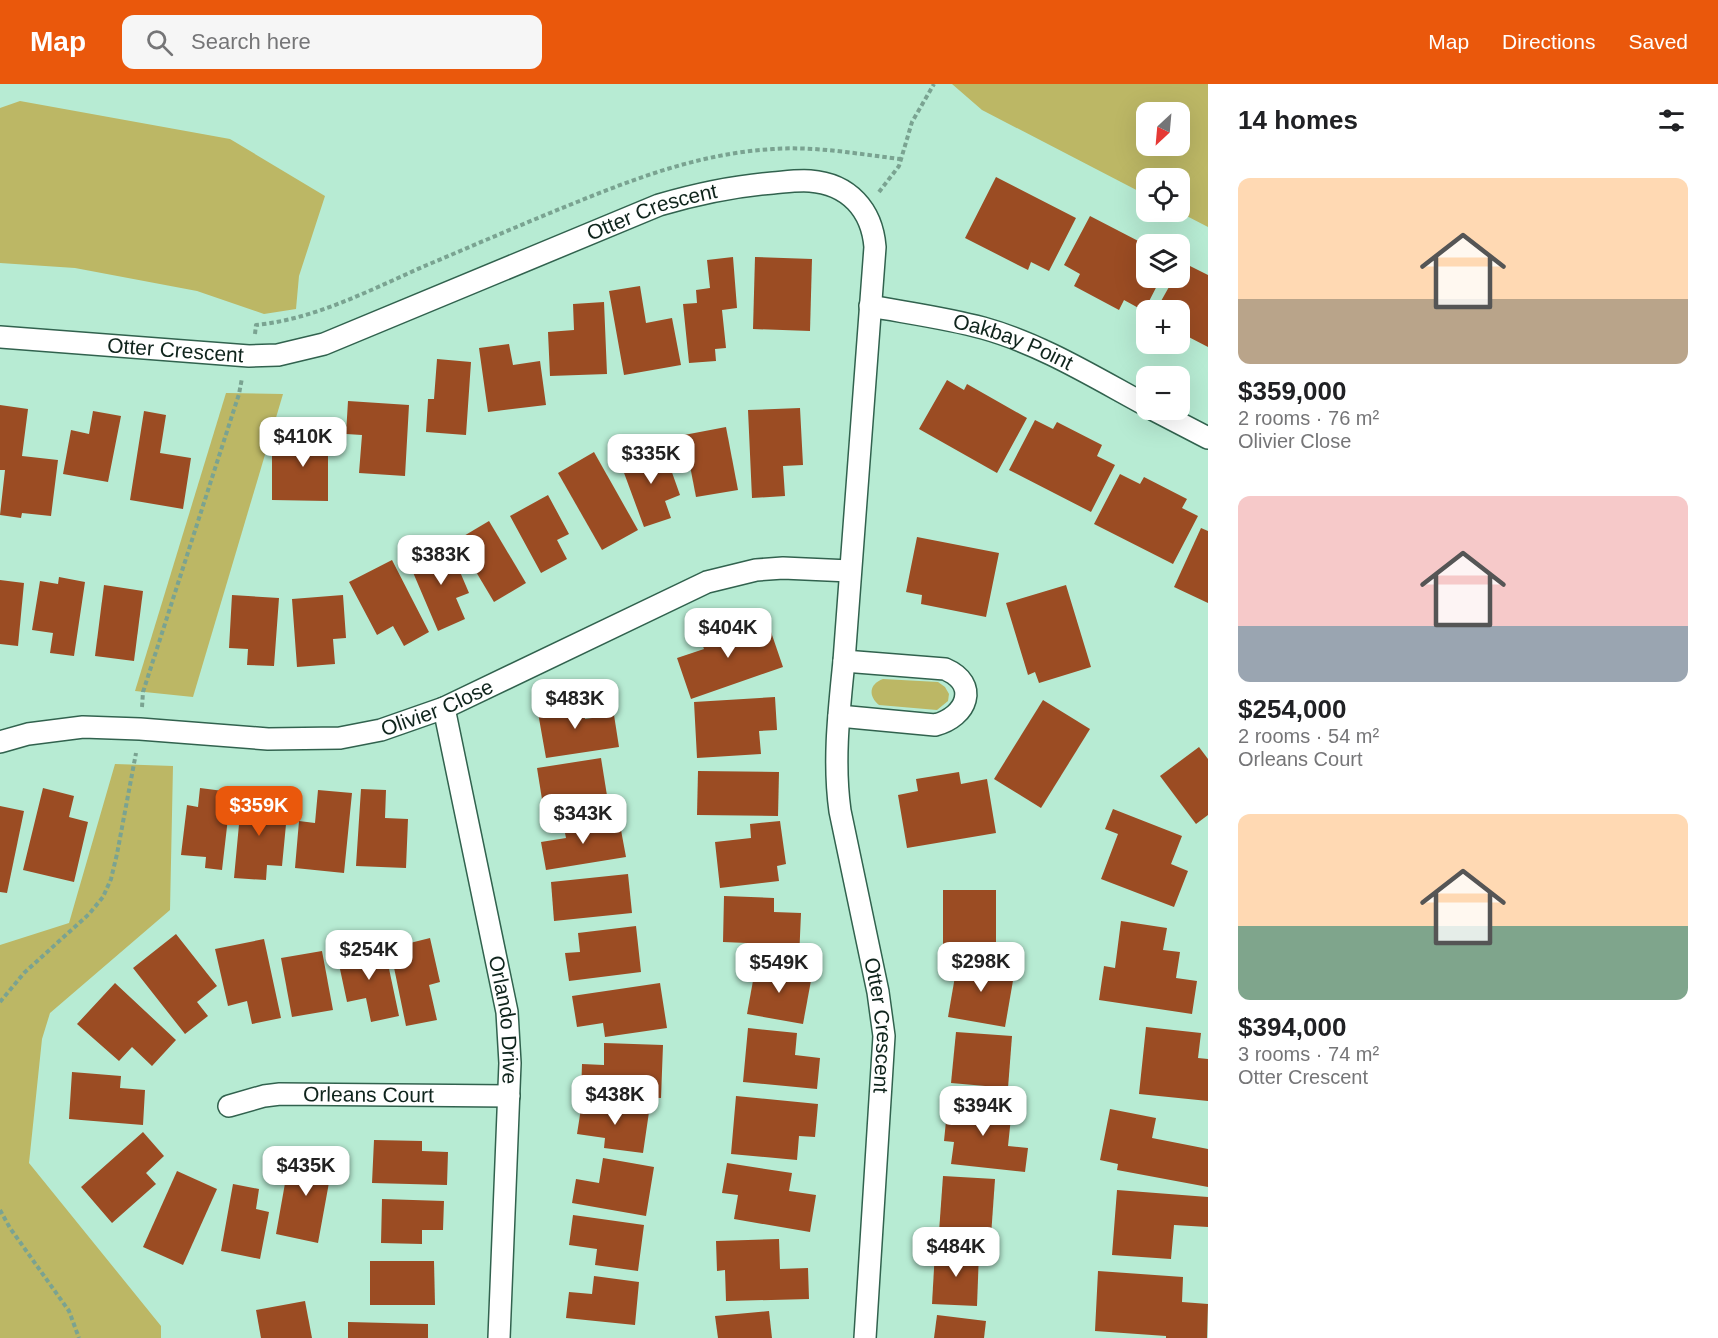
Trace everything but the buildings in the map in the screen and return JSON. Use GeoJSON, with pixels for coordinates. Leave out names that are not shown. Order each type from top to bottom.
{"type":"FeatureCollection","features":[{"type":"Feature","properties":{"kind":"street","name":"Otter Crescent"},"geometry":{"type":"LineString","coordinates":[[0,337],[264,357],[301,351],[324,344],[660,205],[723,189],[797,181],[810,181],[838,188],[857,202],[867,214],[874,233],[874,247],[836,780],[840,811],[878,992],[884,1036],[865,1338]]}},
{"type":"Feature","properties":{"kind":"street","name":"Oakbay Point"},"geometry":{"type":"LineString","coordinates":[[870,306],[966,324],[1022,341],[1136,400]]}},
{"type":"Feature","properties":{"kind":"street"},"geometry":{"type":"LineString","coordinates":[[1173,420],[1208,438]]}},
{"type":"Feature","properties":{"kind":"street","name":"Olivier Close"},"geometry":{"type":"LineString","coordinates":[[0,742],[28,734],[83,727],[268,739],[340,738],[381,730],[444,708],[707,582],[756,570],[783,567],[850,571]]}},
{"type":"Feature","properties":{"kind":"street"},"geometry":{"type":"LineString","coordinates":[[839,716],[935,725],[955,716],[965,701],[966,692],[963,682],[955,673],[945,669],[844,661]]}},
{"type":"Feature","properties":{"kind":"street","name":"Orlando Drive"},"geometry":{"type":"LineString","coordinates":[[444,708],[507,1012],[510,1063],[499,1338]]}},
{"type":"Feature","properties":{"kind":"street","name":"Orleans Court"},"geometry":{"type":"LineString","coordinates":[[229,1106],[280,1094],[509,1096]]}},
{"type":"Feature","properties":{"kind":"path"},"geometry":{"type":"LineString","coordinates":[[878,193],[899,166],[912,122],[934,84]]}},
{"type":"Feature","properties":{"kind":"path"},"geometry":{"type":"LineString","coordinates":[[142,711],[143,693],[235,405],[242,374]]}},
{"type":"Feature","properties":{"kind":"path"},"geometry":{"type":"LineString","coordinates":[[0,1002],[24,973],[89,914],[103,897],[111,879],[117,854],[137,747]]}},
{"type":"Feature","properties":{"kind":"path"},"geometry":{"type":"LineString","coordinates":[[0,1210],[10,1228],[69,1311],[79,1338]]}},
{"type":"Feature","properties":{"kind":"shaded area"},"geometry":{"type":"Polygon","coordinates":[[[952,84],[1208,84],[1208,227],[1190,218],[1190,168],[1136,168],[1136,190],[982,110],[952,84]]]}},
{"type":"Feature","properties":{"kind":"shaded area"},"geometry":{"type":"Polygon","coordinates":[[[20,101],[230,139],[325,196],[299,276],[296,309],[264,314],[197,291],[75,268],[0,263],[0,108],[20,101]]]}},
{"type":"Feature","properties":{"kind":"shaded area"},"geometry":{"type":"Polygon","coordinates":[[[226,393],[283,394],[193,697],[135,691],[226,393]]]}},
{"type":"Feature","properties":{"kind":"shaded area"},"geometry":{"type":"Polygon","coordinates":[[[883,679],[938,682],[949,694],[948,701],[937,710],[879,705],[873,698],[872,690],[878,681],[883,679]]]}},
{"type":"Feature","properties":{"kind":"shaded area"},"geometry":{"type":"Polygon","coordinates":[[[115,764],[173,766],[170,910],[50,1013],[42,1039],[29,1163],[161,1326],[161,1338],[0,1338],[0,945],[69,923],[115,764]]]}}]}
